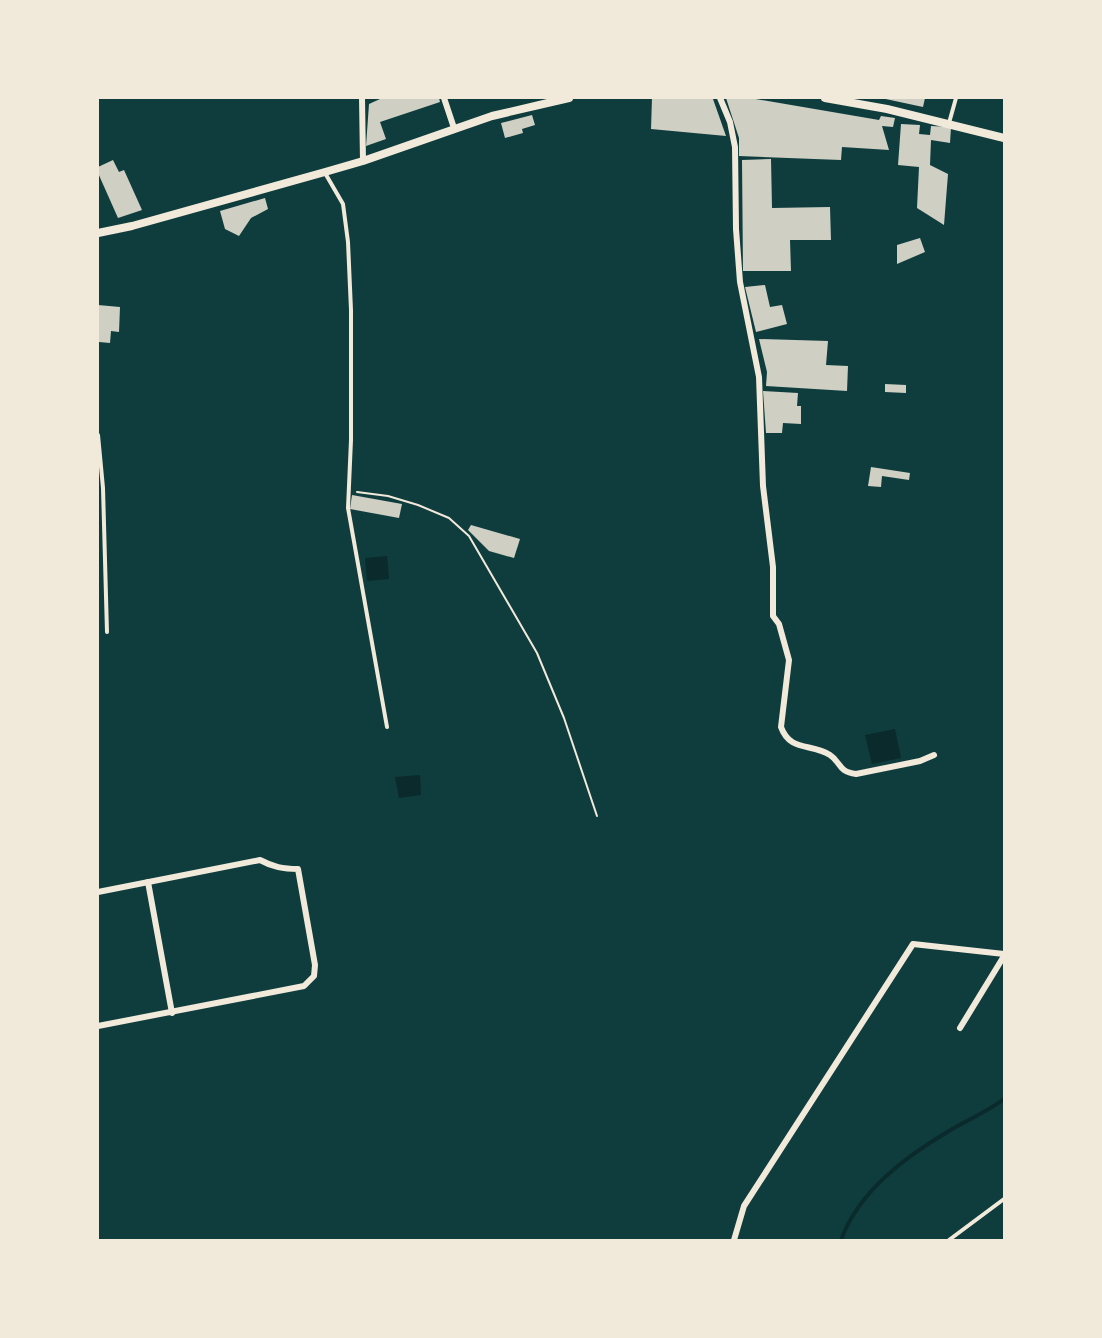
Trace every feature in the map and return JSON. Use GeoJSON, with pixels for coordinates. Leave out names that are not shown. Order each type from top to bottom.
{"type":"FeatureCollection","features":[{"type":"Feature","properties":{"kind":"street"},"geometry":{"type":"LineString","coordinates":[[362,98],[363,161]]}},
{"type":"Feature","properties":{"kind":"street"},"geometry":{"type":"LineString","coordinates":[[444,98],[454,128]]}},
{"type":"Feature","properties":{"kind":"street"},"geometry":{"type":"LineString","coordinates":[[98,233],[132,226],[363,161],[492,116],[569,98]]}},
{"type":"Feature","properties":{"kind":"street"},"geometry":{"type":"LineString","coordinates":[[720,98],[735,147],[736,229],[740,282],[759,377],[763,486],[773,567],[773,616],[779,624],[789,660],[781,728],[790,742],[831,756],[847,773],[856,774],[920,761],[934,755]]}},
{"type":"Feature","properties":{"kind":"street"},"geometry":{"type":"LineString","coordinates":[[825,98],[949,123],[1005,138]]}},
{"type":"Feature","properties":{"kind":"street"},"geometry":{"type":"LineString","coordinates":[[98,892],[260,860],[284,869],[298,868],[315,965],[314,976],[304,986],[98,1026]]}},
{"type":"Feature","properties":{"kind":"street"},"geometry":{"type":"LineString","coordinates":[[148,882],[171,1012]]}},
{"type":"Feature","properties":{"kind":"street"},"geometry":{"type":"LineString","coordinates":[[734,1240],[744,1206],[913,944],[1005,955],[960,1028]]}},
{"type":"Feature","properties":{"kind":"lane"},"geometry":{"type":"LineString","coordinates":[[949,123],[956,98]]}},
{"type":"Feature","properties":{"kind":"lane"},"geometry":{"type":"LineString","coordinates":[[325,172],[343,204],[348,242],[351,310],[351,440],[348,508],[387,728]]}},
{"type":"Feature","properties":{"kind":"lane"},"geometry":{"type":"LineString","coordinates":[[98,435],[103,488],[107,632]]}},
{"type":"Feature","properties":{"kind":"lane"},"geometry":{"type":"LineString","coordinates":[[949,1240],[1005,1199]]}},
{"type":"Feature","properties":{"kind":"path"},"geometry":{"type":"LineString","coordinates":[[348,491],[388,496],[418,505],[449,518],[469,536],[537,653],[564,718],[597,816]]}},
{"type":"Feature","properties":{"kind":"water"},"geometry":{"type":"Polygon","coordinates":[[[387,556],[389,579],[367,581],[365,558],[387,556]]]}},
{"type":"Feature","properties":{"kind":"water"},"geometry":{"type":"Polygon","coordinates":[[[895,729],[901,758],[872,764],[865,735],[895,729]]]}},
{"type":"Feature","properties":{"kind":"water"},"geometry":{"type":"Polygon","coordinates":[[[420,775],[421,795],[399,798],[395,777],[420,775]]]}},
{"type":"Feature","properties":{"kind":"building"},"geometry":{"type":"Polygon","coordinates":[[[379,98],[439,98],[440,102],[380,122],[386,139],[366,146],[369,104],[379,98]]]}},
{"type":"Feature","properties":{"kind":"building"},"geometry":{"type":"Polygon","coordinates":[[[652,98],[713,99],[726,136],[651,129],[652,98]]]}},
{"type":"Feature","properties":{"kind":"building"},"geometry":{"type":"Polygon","coordinates":[[[726,98],[750,98],[879,120],[881,116],[895,118],[893,127],[882,126],[889,150],[842,147],[841,160],[739,156],[739,138],[726,98]]]}},
{"type":"Feature","properties":{"kind":"building"},"geometry":{"type":"Polygon","coordinates":[[[881,98],[925,98],[923,107],[881,98]]]}},
{"type":"Feature","properties":{"kind":"building"},"geometry":{"type":"Polygon","coordinates":[[[532,115],[535,125],[522,129],[523,133],[505,138],[501,123],[532,115]]]}},
{"type":"Feature","properties":{"kind":"building"},"geometry":{"type":"Polygon","coordinates":[[[901,124],[920,125],[919,134],[930,135],[931,126],[951,127],[950,143],[931,140],[930,165],[948,174],[944,225],[917,208],[919,167],[898,165],[901,124]]]}},
{"type":"Feature","properties":{"kind":"building"},"geometry":{"type":"Polygon","coordinates":[[[771,159],[772,208],[830,207],[831,240],[790,240],[791,271],[743,271],[742,160],[771,159]]]}},
{"type":"Feature","properties":{"kind":"building"},"geometry":{"type":"Polygon","coordinates":[[[113,160],[119,172],[124,170],[142,210],[118,218],[98,173],[98,167],[113,160]]]}},
{"type":"Feature","properties":{"kind":"building"},"geometry":{"type":"Polygon","coordinates":[[[265,198],[268,209],[251,218],[239,236],[225,229],[220,211],[265,198]]]}},
{"type":"Feature","properties":{"kind":"building"},"geometry":{"type":"Polygon","coordinates":[[[920,238],[925,252],[897,264],[897,245],[920,238]]]}},
{"type":"Feature","properties":{"kind":"building"},"geometry":{"type":"Polygon","coordinates":[[[765,285],[770,307],[782,305],[787,324],[756,332],[745,287],[765,285]]]}},
{"type":"Feature","properties":{"kind":"building"},"geometry":{"type":"Polygon","coordinates":[[[98,305],[120,307],[119,332],[111,331],[110,343],[99,342],[98,305]]]}},
{"type":"Feature","properties":{"kind":"building"},"geometry":{"type":"Polygon","coordinates":[[[759,339],[828,341],[826,365],[848,366],[847,391],[766,386],[767,372],[759,339]]]}},
{"type":"Feature","properties":{"kind":"building"},"geometry":{"type":"Polygon","coordinates":[[[885,384],[906,385],[906,393],[885,392],[885,384]]]}},
{"type":"Feature","properties":{"kind":"building"},"geometry":{"type":"Polygon","coordinates":[[[763,391],[798,393],[797,406],[801,406],[801,424],[783,423],[782,433],[766,433],[763,391]]]}},
{"type":"Feature","properties":{"kind":"building"},"geometry":{"type":"Polygon","coordinates":[[[871,467],[910,473],[909,480],[882,476],[881,487],[868,486],[871,467]]]}},
{"type":"Feature","properties":{"kind":"building"},"geometry":{"type":"Polygon","coordinates":[[[352,495],[402,504],[399,518],[350,509],[352,495]]]}},
{"type":"Feature","properties":{"kind":"building"},"geometry":{"type":"Polygon","coordinates":[[[471,525],[520,539],[514,558],[489,551],[468,530],[471,525]]]}},
{"type":"Feature","properties":{"kind":"waterway"},"geometry":{"type":"LineString","coordinates":[[841,1240],[859,1206],[871,1191],[900,1164],[932,1141],[1004,1099]]}}]}
